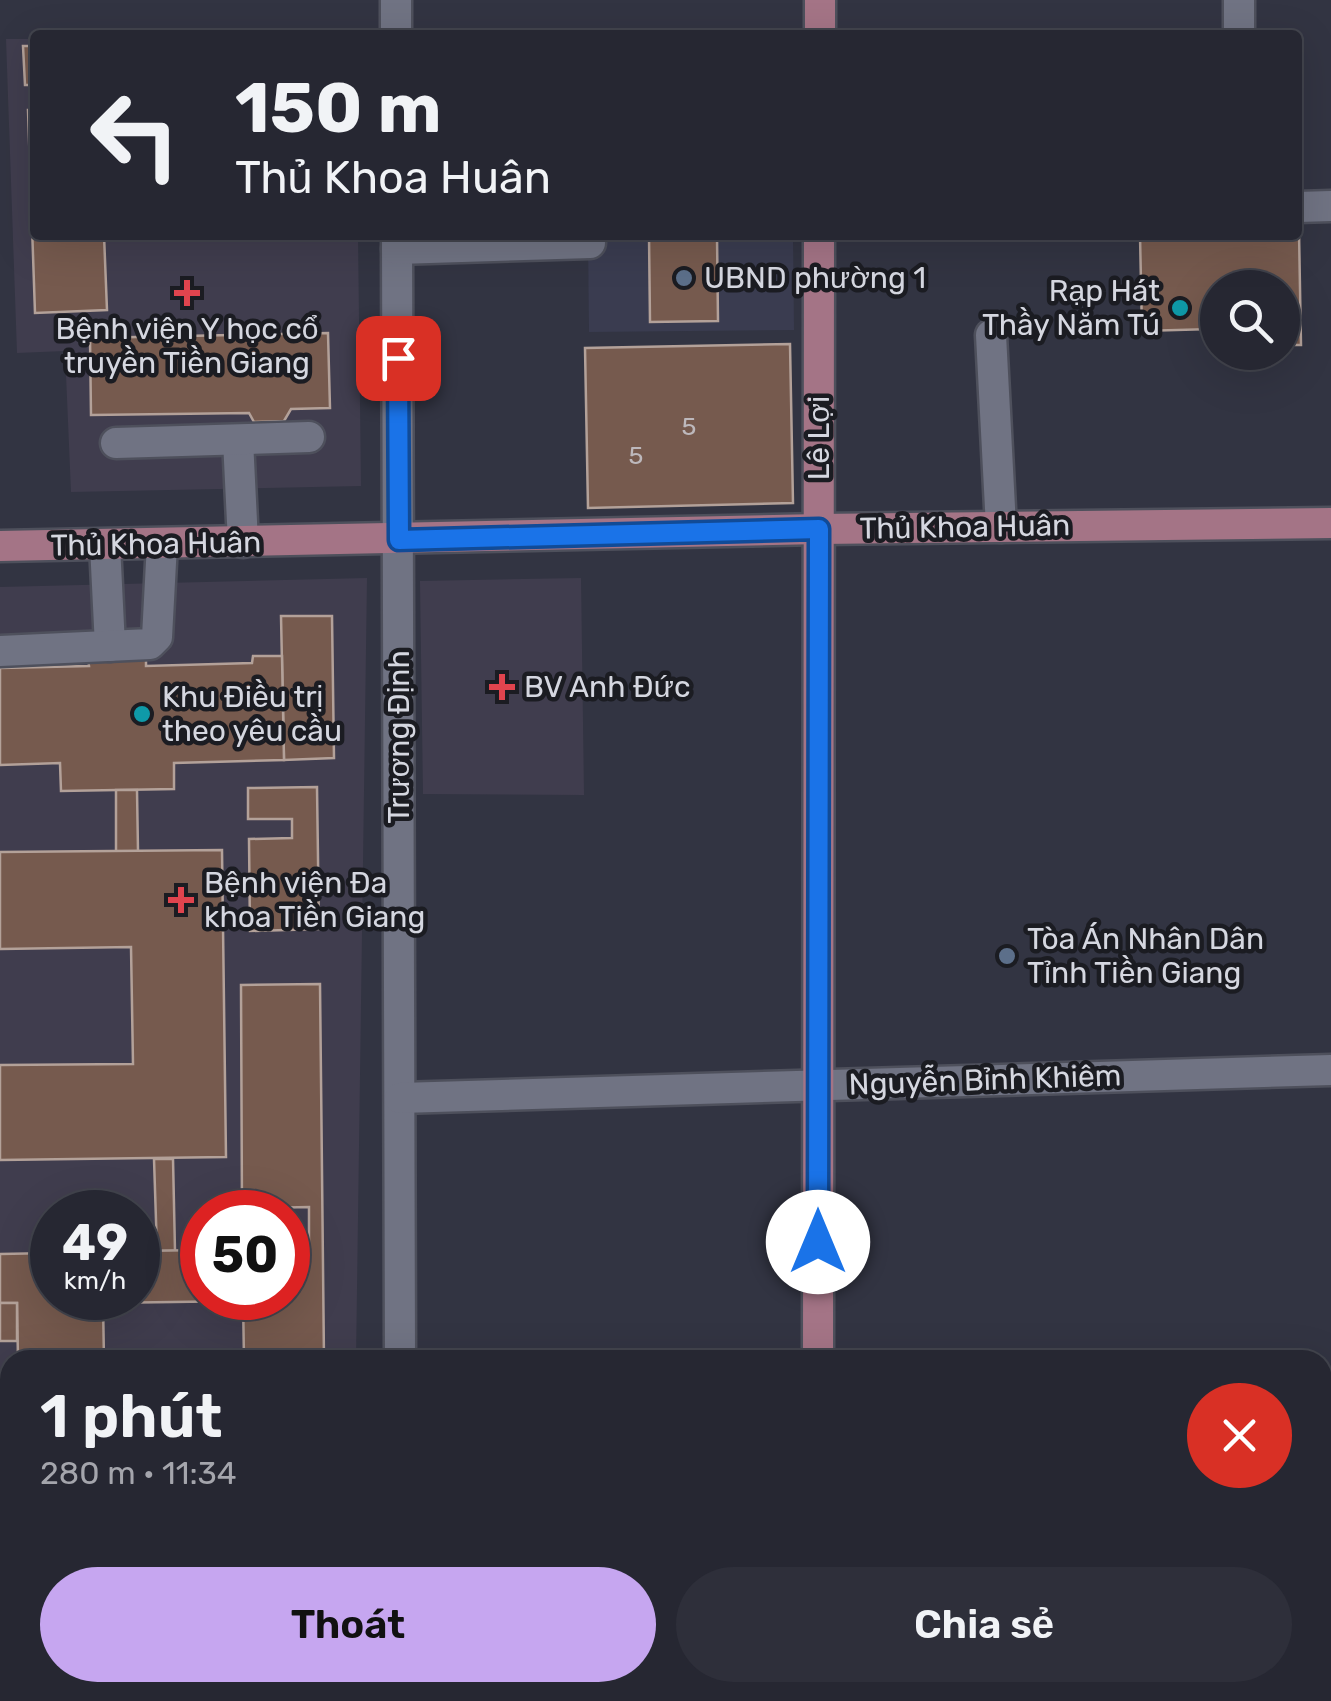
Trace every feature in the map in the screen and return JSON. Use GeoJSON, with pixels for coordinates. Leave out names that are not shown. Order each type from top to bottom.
{"type":"FeatureCollection","features":[{"type":"Feature","properties":{"kind":"main road"},"geometry":{"type":"LineString","coordinates":[[820,0],[820,30]]}},
{"type":"Feature","properties":{"kind":"main road","name":"Lê Lợi"},"geometry":{"type":"LineString","coordinates":[[818,1350],[819,240]]}},
{"type":"Feature","properties":{"kind":"main road","name":"Thủ Khoa Huân"},"geometry":{"type":"LineString","coordinates":[[0,546],[819,529],[1331,524]]}},
{"type":"Feature","properties":{"kind":"street"},"geometry":{"type":"LineString","coordinates":[[396,0],[396,30]]}},
{"type":"Feature","properties":{"kind":"street"},"geometry":{"type":"LineString","coordinates":[[1239,0],[1239,30]]}},
{"type":"Feature","properties":{"kind":"street"},"geometry":{"type":"LineString","coordinates":[[1302,207],[1331,206]]}},
{"type":"Feature","properties":{"kind":"street"},"geometry":{"type":"LineString","coordinates":[[397,242],[590,243]]}},
{"type":"Feature","properties":{"kind":"street","name":"Trương Định"},"geometry":{"type":"LineString","coordinates":[[397,242],[400,1350]]}},
{"type":"Feature","properties":{"kind":"street"},"geometry":{"type":"LineString","coordinates":[[991,334],[1001,527]]}},
{"type":"Feature","properties":{"kind":"street"},"geometry":{"type":"LineString","coordinates":[[116,443],[308,437]]}},
{"type":"Feature","properties":{"kind":"street"},"geometry":{"type":"LineString","coordinates":[[238,440],[243,542]]}},
{"type":"Feature","properties":{"kind":"street"},"geometry":{"type":"LineString","coordinates":[[0,652],[150,644],[157,637],[162,544]]}},
{"type":"Feature","properties":{"kind":"street"},"geometry":{"type":"LineString","coordinates":[[106,545],[110,646]]}},
{"type":"Feature","properties":{"kind":"street","name":"Nguyễn Bỉnh Khiêm"},"geometry":{"type":"LineString","coordinates":[[400,1098],[1331,1070]]}},
{"type":"Feature","properties":{"kind":"shaded area","name":"Bệnh viện Y học cổ truyền Tiền Giang"},"geometry":{"type":"Polygon","coordinates":[[[6,39],[30,39],[30,240],[358,240],[361,486],[71,492],[65,351],[17,353],[6,39]]]}},
{"type":"Feature","properties":{"kind":"shaded area"},"geometry":{"type":"Polygon","coordinates":[[[588,240],[793,240],[794,330],[589,332],[588,240]]]}},
{"type":"Feature","properties":{"kind":"shaded area","name":"Bệnh viện Đa khoa Tiền Giang"},"geometry":{"type":"Polygon","coordinates":[[[367,578],[356,1350],[0,1350],[0,587],[367,578]]]}},
{"type":"Feature","properties":{"kind":"shaded area","name":"BV Anh Đức"},"geometry":{"type":"Polygon","coordinates":[[[581,578],[584,795],[423,794],[420,581],[581,578]]]}},
{"type":"Feature","properties":{"kind":"building"},"geometry":{"type":"Polygon","coordinates":[[[23,46],[30,46],[30,85],[25,85],[23,46]]]}},
{"type":"Feature","properties":{"kind":"building"},"geometry":{"type":"Polygon","coordinates":[[[32,240],[104,240],[107,310],[35,313],[32,240]]]}},
{"type":"Feature","properties":{"kind":"building","name":"UBND phường 1"},"geometry":{"type":"Polygon","coordinates":[[[649,240],[717,240],[718,321],[650,322],[649,240]]]}},
{"type":"Feature","properties":{"kind":"building","name":"Rạp Hát Thầy Năm Tú"},"geometry":{"type":"Polygon","coordinates":[[[1140,240],[1299,240],[1300,270],[1200,270],[1200,329],[1142,331],[1140,240]]]}},
{"type":"Feature","properties":{"kind":"building"},"geometry":{"type":"Polygon","coordinates":[[[328,333],[330,408],[291,409],[284,421],[254,422],[249,413],[91,415],[90,338],[328,333]]]}},
{"type":"Feature","properties":{"kind":"building"},"geometry":{"type":"Polygon","coordinates":[[[790,344],[793,503],[588,508],[585,348],[790,344]]]}},
{"type":"Feature","properties":{"kind":"building"},"geometry":{"type":"Polygon","coordinates":[[[281,616],[332,616],[334,758],[284,760],[281,616]]]}},
{"type":"Feature","properties":{"kind":"building","name":"Khu Điều trị theo yêu cầu"},"geometry":{"type":"Polygon","coordinates":[[[253,656],[282,656],[284,760],[174,763],[174,789],[61,791],[60,763],[0,765],[0,668],[89,666],[88,659],[146,658],[146,666],[252,663],[253,656]]]}},
{"type":"Feature","properties":{"kind":"building"},"geometry":{"type":"Polygon","coordinates":[[[317,787],[319,929],[250,931],[249,839],[292,838],[292,819],[248,819],[248,788],[317,787]]]}},
{"type":"Feature","properties":{"kind":"building"},"geometry":{"type":"Polygon","coordinates":[[[116,790],[137,790],[138,851],[116,852],[116,790]]]}},
{"type":"Feature","properties":{"kind":"building"},"geometry":{"type":"Polygon","coordinates":[[[222,850],[226,1157],[0,1160],[0,1065],[133,1064],[131,947],[0,949],[0,852],[222,850]]]}},
{"type":"Feature","properties":{"kind":"building"},"geometry":{"type":"Polygon","coordinates":[[[320,984],[324,1350],[244,1350],[243,1320],[310,1320],[310,1190],[242,1190],[241,985],[320,984]]]}},
{"type":"Feature","properties":{"kind":"building"},"geometry":{"type":"Polygon","coordinates":[[[154,1159],[173,1159],[175,1251],[160,1251],[160,1190],[155,1190],[154,1159]]]}},
{"type":"Feature","properties":{"kind":"building"},"geometry":{"type":"Polygon","coordinates":[[[180,1250],[180,1302],[160,1302],[160,1251],[180,1250]]]}},
{"type":"Feature","properties":{"kind":"building"},"geometry":{"type":"Polygon","coordinates":[[[30,1253],[30,1320],[103,1320],[104,1350],[18,1350],[17,1303],[0,1303],[0,1254],[30,1253]]]}},
{"type":"Feature","properties":{"kind":"building"},"geometry":{"type":"Polygon","coordinates":[[[0,1303],[17,1303],[17,1341],[0,1341],[0,1303]]]}},
{"type":"Feature","properties":{"kind":"place","name":"UBND phường 1"},"geometry":{"type":"Point","coordinates":[684,278]}},
{"type":"Feature","properties":{"kind":"place","name":"Bệnh viện Y học cổ truyền Tiền Giang"},"geometry":{"type":"Point","coordinates":[187,293]}},
{"type":"Feature","properties":{"kind":"place","name":"Rạp Hát Thầy Năm Tú"},"geometry":{"type":"Point","coordinates":[1180,308]}},
{"type":"Feature","properties":{"kind":"place","name":"BV Anh Đức"},"geometry":{"type":"Point","coordinates":[502,687]}},
{"type":"Feature","properties":{"kind":"place","name":"Khu Điều trị theo yêu cầu"},"geometry":{"type":"Point","coordinates":[142,714]}},
{"type":"Feature","properties":{"kind":"place","name":"Bệnh viện Đa khoa Tiền Giang"},"geometry":{"type":"Point","coordinates":[181,900]}},
{"type":"Feature","properties":{"kind":"place","name":"Tòa Án Nhân Dân Tỉnh Tiền Giang"},"geometry":{"type":"Point","coordinates":[1007,956]}},
{"type":"Feature","properties":{"kind":"route"},"geometry":{"type":"LineString","coordinates":[[398,358],[399,540],[819,529],[818,1242]]}}]}
